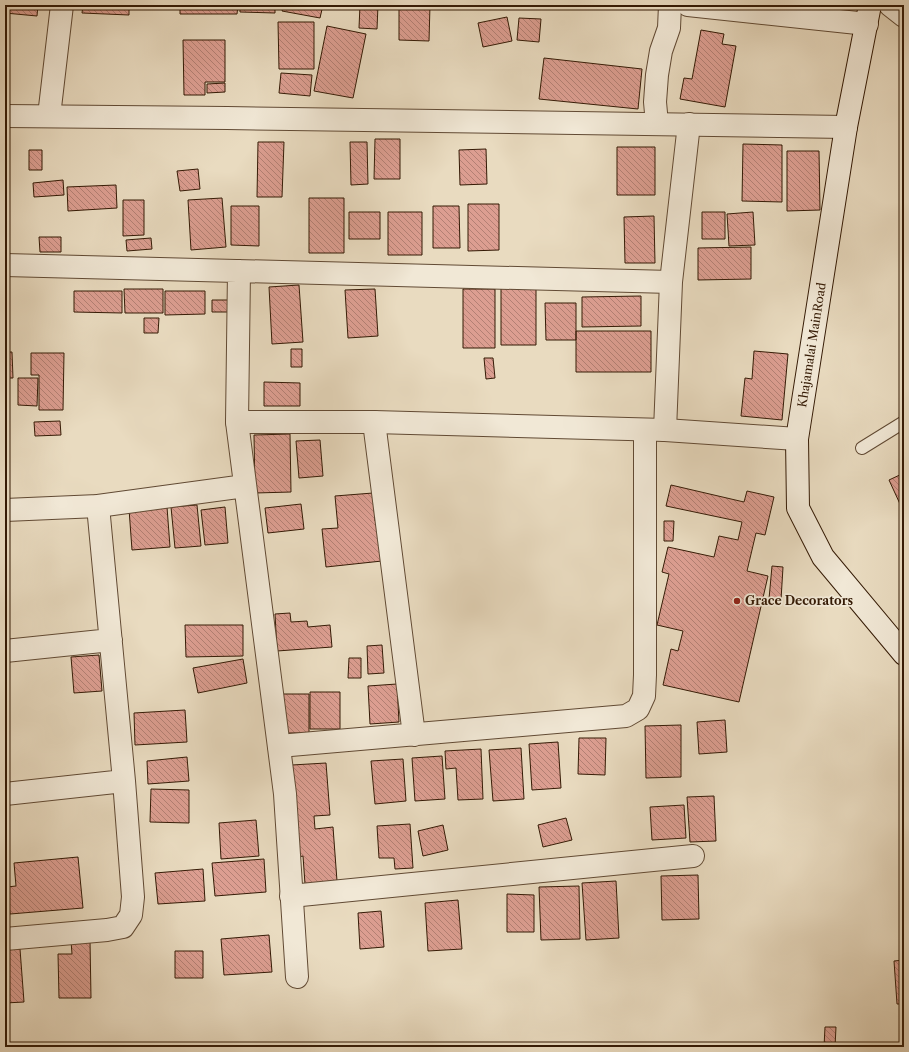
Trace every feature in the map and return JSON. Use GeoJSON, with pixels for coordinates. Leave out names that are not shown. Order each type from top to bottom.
{"type":"FeatureCollection","features":[{"type":"Feature","properties":{"kind":"street"},"geometry":{"type":"LineString","coordinates":[[49,116],[62,5]]}},
{"type":"Feature","properties":{"kind":"street"},"geometry":{"type":"LineString","coordinates":[[657,124],[655,102],[657,74],[661,51],[669,28],[670,5]]}},
{"type":"Feature","properties":{"kind":"street"},"geometry":{"type":"LineString","coordinates":[[688,5],[868,14]]}},
{"type":"Feature","properties":{"kind":"street"},"geometry":{"type":"LineString","coordinates":[[890,5],[904,16]]}},
{"type":"Feature","properties":{"kind":"street","name":"Khajamalai MainRoad"},"geometry":{"type":"LineString","coordinates":[[868,14],[846,127],[797,439],[798,508],[823,557],[904,654]]}},
{"type":"Feature","properties":{"kind":"street"},"geometry":{"type":"LineString","coordinates":[[5,116],[846,127]]}},
{"type":"Feature","properties":{"kind":"street"},"geometry":{"type":"LineString","coordinates":[[279,746],[626,716],[638,709],[644,696],[646,675],[655,430],[689,124]]}},
{"type":"Feature","properties":{"kind":"street"},"geometry":{"type":"LineString","coordinates":[[5,265],[671,282]]}},
{"type":"Feature","properties":{"kind":"street"},"geometry":{"type":"LineString","coordinates":[[239,270],[237,422],[285,794],[296,977]]}},
{"type":"Feature","properties":{"kind":"street"},"geometry":{"type":"LineString","coordinates":[[237,422],[374,422],[655,430],[797,439]]}},
{"type":"Feature","properties":{"kind":"street"},"geometry":{"type":"LineString","coordinates":[[374,422],[414,735]]}},
{"type":"Feature","properties":{"kind":"street"},"geometry":{"type":"LineString","coordinates":[[5,510],[98,506],[245,486]]}},
{"type":"Feature","properties":{"kind":"street"},"geometry":{"type":"LineString","coordinates":[[5,939],[107,930],[123,927],[132,915],[133,897],[124,781],[98,506]]}},
{"type":"Feature","properties":{"kind":"street"},"geometry":{"type":"LineString","coordinates":[[5,651],[111,640]]}},
{"type":"Feature","properties":{"kind":"street"},"geometry":{"type":"LineString","coordinates":[[5,794],[124,781]]}},
{"type":"Feature","properties":{"kind":"street"},"geometry":{"type":"LineString","coordinates":[[291,896],[693,856]]}},
{"type":"Feature","properties":{"kind":"lane"},"geometry":{"type":"LineString","coordinates":[[862,448],[904,422]]}},
{"type":"Feature","properties":{"kind":"building"},"geometry":{"type":"Polygon","coordinates":[[[5,5],[38,5],[37,16],[5,13],[5,5]]]}},
{"type":"Feature","properties":{"kind":"building"},"geometry":{"type":"Polygon","coordinates":[[[83,5],[129,5],[129,15],[82,13],[83,5]]]}},
{"type":"Feature","properties":{"kind":"building"},"geometry":{"type":"Polygon","coordinates":[[[180,5],[238,5],[237,14],[180,14],[180,5]]]}},
{"type":"Feature","properties":{"kind":"building"},"geometry":{"type":"Polygon","coordinates":[[[240,5],[275,5],[275,13],[240,12],[240,5]]]}},
{"type":"Feature","properties":{"kind":"building"},"geometry":{"type":"Polygon","coordinates":[[[284,5],[323,5],[320,18],[282,11],[284,5]]]}},
{"type":"Feature","properties":{"kind":"building"},"geometry":{"type":"Polygon","coordinates":[[[360,5],[378,5],[377,29],[359,28],[360,5]]]}},
{"type":"Feature","properties":{"kind":"building"},"geometry":{"type":"Polygon","coordinates":[[[399,5],[430,5],[429,41],[399,40],[399,5]]]}},
{"type":"Feature","properties":{"kind":"building"},"geometry":{"type":"Polygon","coordinates":[[[507,17],[512,41],[483,47],[478,23],[507,17]]]}},
{"type":"Feature","properties":{"kind":"building"},"geometry":{"type":"Polygon","coordinates":[[[519,18],[541,19],[539,42],[517,40],[519,18]]]}},
{"type":"Feature","properties":{"kind":"building"},"geometry":{"type":"Polygon","coordinates":[[[278,22],[314,22],[314,69],[279,69],[278,22]]]}},
{"type":"Feature","properties":{"kind":"building"},"geometry":{"type":"Polygon","coordinates":[[[327,26],[366,34],[353,98],[314,91],[327,26]]]}},
{"type":"Feature","properties":{"kind":"building"},"geometry":{"type":"Polygon","coordinates":[[[701,30],[724,34],[722,44],[736,46],[725,107],[680,99],[684,78],[692,79],[701,30]]]}},
{"type":"Feature","properties":{"kind":"building"},"geometry":{"type":"Polygon","coordinates":[[[183,40],[225,40],[225,82],[205,82],[205,95],[184,95],[183,40]]]}},
{"type":"Feature","properties":{"kind":"building"},"geometry":{"type":"Polygon","coordinates":[[[544,58],[642,69],[638,109],[539,99],[544,58]]]}},
{"type":"Feature","properties":{"kind":"building"},"geometry":{"type":"Polygon","coordinates":[[[281,73],[312,75],[310,96],[279,93],[281,73]]]}},
{"type":"Feature","properties":{"kind":"building"},"geometry":{"type":"Polygon","coordinates":[[[225,83],[225,92],[207,93],[207,84],[225,83]]]}},
{"type":"Feature","properties":{"kind":"building"},"geometry":{"type":"Polygon","coordinates":[[[375,139],[400,139],[400,179],[374,179],[375,139]]]}},
{"type":"Feature","properties":{"kind":"building"},"geometry":{"type":"Polygon","coordinates":[[[258,142],[284,142],[282,197],[257,197],[258,142]]]}},
{"type":"Feature","properties":{"kind":"building"},"geometry":{"type":"Polygon","coordinates":[[[350,142],[367,142],[368,184],[351,185],[350,142]]]}},
{"type":"Feature","properties":{"kind":"building"},"geometry":{"type":"Polygon","coordinates":[[[743,144],[782,145],[782,202],[742,201],[743,144]]]}},
{"type":"Feature","properties":{"kind":"building"},"geometry":{"type":"Polygon","coordinates":[[[617,147],[655,147],[655,195],[617,195],[617,147]]]}},
{"type":"Feature","properties":{"kind":"building"},"geometry":{"type":"Polygon","coordinates":[[[486,149],[487,184],[460,185],[459,150],[486,149]]]}},
{"type":"Feature","properties":{"kind":"building"},"geometry":{"type":"Polygon","coordinates":[[[29,150],[42,150],[42,170],[29,170],[29,150]]]}},
{"type":"Feature","properties":{"kind":"building"},"geometry":{"type":"Polygon","coordinates":[[[787,151],[819,151],[820,210],[787,211],[787,151]]]}},
{"type":"Feature","properties":{"kind":"building"},"geometry":{"type":"Polygon","coordinates":[[[198,169],[200,189],[180,191],[177,171],[198,169]]]}},
{"type":"Feature","properties":{"kind":"building"},"geometry":{"type":"Polygon","coordinates":[[[63,180],[64,195],[34,197],[33,183],[63,180]]]}},
{"type":"Feature","properties":{"kind":"building"},"geometry":{"type":"Polygon","coordinates":[[[116,185],[117,208],[68,211],[67,187],[116,185]]]}},
{"type":"Feature","properties":{"kind":"building"},"geometry":{"type":"Polygon","coordinates":[[[222,198],[226,247],[191,250],[188,200],[222,198]]]}},
{"type":"Feature","properties":{"kind":"building"},"geometry":{"type":"Polygon","coordinates":[[[309,198],[344,198],[344,253],[309,253],[309,198]]]}},
{"type":"Feature","properties":{"kind":"building"},"geometry":{"type":"Polygon","coordinates":[[[123,200],[144,200],[144,235],[123,236],[123,200]]]}},
{"type":"Feature","properties":{"kind":"building"},"geometry":{"type":"Polygon","coordinates":[[[468,204],[499,204],[499,250],[468,251],[468,204]]]}},
{"type":"Feature","properties":{"kind":"building"},"geometry":{"type":"Polygon","coordinates":[[[231,206],[259,206],[259,246],[231,245],[231,206]]]}},
{"type":"Feature","properties":{"kind":"building"},"geometry":{"type":"Polygon","coordinates":[[[433,206],[459,206],[460,248],[433,248],[433,206]]]}},
{"type":"Feature","properties":{"kind":"building"},"geometry":{"type":"Polygon","coordinates":[[[349,212],[380,212],[380,239],[349,239],[349,212]]]}},
{"type":"Feature","properties":{"kind":"building"},"geometry":{"type":"Polygon","coordinates":[[[388,212],[422,212],[422,255],[388,255],[388,212]]]}},
{"type":"Feature","properties":{"kind":"building"},"geometry":{"type":"Polygon","coordinates":[[[702,212],[725,212],[725,239],[702,239],[702,212]]]}},
{"type":"Feature","properties":{"kind":"building"},"geometry":{"type":"Polygon","coordinates":[[[753,212],[755,245],[729,246],[727,214],[753,212]]]}},
{"type":"Feature","properties":{"kind":"building"},"geometry":{"type":"Polygon","coordinates":[[[654,216],[655,263],[625,263],[624,217],[654,216]]]}},
{"type":"Feature","properties":{"kind":"building"},"geometry":{"type":"Polygon","coordinates":[[[39,237],[61,237],[61,252],[40,252],[39,237]]]}},
{"type":"Feature","properties":{"kind":"building"},"geometry":{"type":"Polygon","coordinates":[[[151,238],[152,249],[127,251],[126,240],[151,238]]]}},
{"type":"Feature","properties":{"kind":"building"},"geometry":{"type":"Polygon","coordinates":[[[751,247],[751,279],[698,280],[698,248],[751,247]]]}},
{"type":"Feature","properties":{"kind":"building"},"geometry":{"type":"Polygon","coordinates":[[[299,285],[303,342],[272,344],[269,287],[299,285]]]}},
{"type":"Feature","properties":{"kind":"building"},"geometry":{"type":"Polygon","coordinates":[[[501,287],[536,287],[536,345],[501,345],[501,287]]]}},
{"type":"Feature","properties":{"kind":"building"},"geometry":{"type":"Polygon","coordinates":[[[124,289],[163,289],[163,313],[125,313],[124,289]]]}},
{"type":"Feature","properties":{"kind":"building"},"geometry":{"type":"Polygon","coordinates":[[[375,289],[378,336],[348,338],[345,290],[375,289]]]}},
{"type":"Feature","properties":{"kind":"building"},"geometry":{"type":"Polygon","coordinates":[[[463,289],[495,289],[495,348],[463,348],[463,289]]]}},
{"type":"Feature","properties":{"kind":"building"},"geometry":{"type":"Polygon","coordinates":[[[74,291],[122,291],[122,313],[74,312],[74,291]]]}},
{"type":"Feature","properties":{"kind":"building"},"geometry":{"type":"Polygon","coordinates":[[[165,291],[205,291],[205,314],[165,315],[165,291]]]}},
{"type":"Feature","properties":{"kind":"building"},"geometry":{"type":"Polygon","coordinates":[[[641,296],[641,326],[582,327],[582,297],[641,296]]]}},
{"type":"Feature","properties":{"kind":"building"},"geometry":{"type":"Polygon","coordinates":[[[212,300],[235,300],[236,312],[212,312],[212,300]]]}},
{"type":"Feature","properties":{"kind":"building"},"geometry":{"type":"Polygon","coordinates":[[[545,303],[576,303],[576,340],[546,340],[545,303]]]}},
{"type":"Feature","properties":{"kind":"building"},"geometry":{"type":"Polygon","coordinates":[[[144,318],[159,318],[158,333],[144,333],[144,318]]]}},
{"type":"Feature","properties":{"kind":"building"},"geometry":{"type":"Polygon","coordinates":[[[576,331],[651,331],[651,372],[576,372],[576,331]]]}},
{"type":"Feature","properties":{"kind":"building"},"geometry":{"type":"Polygon","coordinates":[[[291,349],[302,349],[302,367],[291,367],[291,349]]]}},
{"type":"Feature","properties":{"kind":"building"},"geometry":{"type":"Polygon","coordinates":[[[754,351],[788,354],[782,420],[741,416],[745,378],[752,379],[754,351]]]}},
{"type":"Feature","properties":{"kind":"building"},"geometry":{"type":"Polygon","coordinates":[[[5,352],[12,352],[13,378],[5,378],[5,352]]]}},
{"type":"Feature","properties":{"kind":"building"},"geometry":{"type":"Polygon","coordinates":[[[31,353],[64,353],[63,410],[39,410],[39,375],[31,375],[31,353]]]}},
{"type":"Feature","properties":{"kind":"building"},"geometry":{"type":"Polygon","coordinates":[[[484,358],[493,358],[495,378],[486,379],[484,358]]]}},
{"type":"Feature","properties":{"kind":"building"},"geometry":{"type":"Polygon","coordinates":[[[18,378],[38,378],[37,406],[18,405],[18,378]]]}},
{"type":"Feature","properties":{"kind":"building"},"geometry":{"type":"Polygon","coordinates":[[[264,382],[300,383],[300,406],[264,406],[264,382]]]}},
{"type":"Feature","properties":{"kind":"building"},"geometry":{"type":"Polygon","coordinates":[[[60,421],[61,435],[35,436],[34,422],[60,421]]]}},
{"type":"Feature","properties":{"kind":"building"},"geometry":{"type":"Polygon","coordinates":[[[290,434],[291,492],[255,493],[254,435],[290,434]]]}},
{"type":"Feature","properties":{"kind":"building"},"geometry":{"type":"Polygon","coordinates":[[[320,440],[323,476],[299,478],[296,441],[320,440]]]}},
{"type":"Feature","properties":{"kind":"building"},"geometry":{"type":"Polygon","coordinates":[[[904,473],[904,503],[900,504],[889,480],[904,473]]]}},
{"type":"Feature","properties":{"kind":"building"},"geometry":{"type":"Polygon","coordinates":[[[671,485],[744,502],[747,491],[774,497],[765,535],[756,533],[747,571],[768,576],[739,702],[663,685],[671,649],[678,651],[683,631],[657,625],[669,574],[662,572],[668,547],[714,557],[719,536],[738,540],[742,522],[666,506],[671,485]]]}},
{"type":"Feature","properties":{"kind":"building"},"geometry":{"type":"Polygon","coordinates":[[[373,493],[375,521],[378,521],[382,561],[326,567],[322,529],[338,528],[335,496],[373,493]]]}},
{"type":"Feature","properties":{"kind":"building"},"geometry":{"type":"Polygon","coordinates":[[[301,504],[304,529],[268,533],[265,508],[301,504]]]}},
{"type":"Feature","properties":{"kind":"building"},"geometry":{"type":"Polygon","coordinates":[[[197,505],[201,546],[175,548],[171,507],[197,505]]]}},
{"type":"Feature","properties":{"kind":"building"},"geometry":{"type":"Polygon","coordinates":[[[167,507],[170,547],[132,550],[129,509],[167,507]]]}},
{"type":"Feature","properties":{"kind":"building"},"geometry":{"type":"Polygon","coordinates":[[[225,507],[228,543],[205,545],[201,510],[225,507]]]}},
{"type":"Feature","properties":{"kind":"building"},"geometry":{"type":"Polygon","coordinates":[[[664,521],[674,521],[673,541],[664,541],[664,521]]]}},
{"type":"Feature","properties":{"kind":"building"},"geometry":{"type":"Polygon","coordinates":[[[772,566],[783,567],[781,600],[769,599],[772,566]]]}},
{"type":"Feature","properties":{"kind":"building"},"geometry":{"type":"Polygon","coordinates":[[[290,613],[291,622],[307,621],[308,627],[330,625],[332,647],[277,651],[275,614],[290,613]]]}},
{"type":"Feature","properties":{"kind":"building"},"geometry":{"type":"Polygon","coordinates":[[[185,625],[243,625],[243,656],[186,657],[185,625]]]}},
{"type":"Feature","properties":{"kind":"building"},"geometry":{"type":"Polygon","coordinates":[[[382,645],[384,673],[368,674],[367,646],[382,645]]]}},
{"type":"Feature","properties":{"kind":"building"},"geometry":{"type":"Polygon","coordinates":[[[99,655],[102,691],[74,693],[71,657],[99,655]]]}},
{"type":"Feature","properties":{"kind":"building"},"geometry":{"type":"Polygon","coordinates":[[[349,658],[361,658],[361,678],[348,678],[349,658]]]}},
{"type":"Feature","properties":{"kind":"building"},"geometry":{"type":"Polygon","coordinates":[[[243,659],[247,683],[198,693],[193,668],[243,659]]]}},
{"type":"Feature","properties":{"kind":"building"},"geometry":{"type":"Polygon","coordinates":[[[397,684],[399,722],[370,724],[368,686],[397,684]]]}},
{"type":"Feature","properties":{"kind":"building"},"geometry":{"type":"Polygon","coordinates":[[[310,692],[340,692],[340,729],[310,729],[310,692]]]}},
{"type":"Feature","properties":{"kind":"building"},"geometry":{"type":"Polygon","coordinates":[[[281,694],[309,694],[309,733],[281,733],[281,694]]]}},
{"type":"Feature","properties":{"kind":"building"},"geometry":{"type":"Polygon","coordinates":[[[185,710],[187,742],[135,745],[134,713],[185,710]]]}},
{"type":"Feature","properties":{"kind":"building"},"geometry":{"type":"Polygon","coordinates":[[[725,720],[727,752],[699,754],[697,722],[725,720]]]}},
{"type":"Feature","properties":{"kind":"building"},"geometry":{"type":"Polygon","coordinates":[[[681,725],[681,777],[646,778],[645,726],[681,725]]]}},
{"type":"Feature","properties":{"kind":"building"},"geometry":{"type":"Polygon","coordinates":[[[579,738],[606,738],[605,775],[578,774],[579,738]]]}},
{"type":"Feature","properties":{"kind":"building"},"geometry":{"type":"Polygon","coordinates":[[[558,742],[561,788],[532,790],[529,744],[558,742]]]}},
{"type":"Feature","properties":{"kind":"building"},"geometry":{"type":"Polygon","coordinates":[[[521,748],[524,799],[493,801],[489,750],[521,748]]]}},
{"type":"Feature","properties":{"kind":"building"},"geometry":{"type":"Polygon","coordinates":[[[481,749],[483,799],[458,800],[456,768],[446,769],[445,751],[481,749]]]}},
{"type":"Feature","properties":{"kind":"building"},"geometry":{"type":"Polygon","coordinates":[[[442,756],[445,799],[415,801],[412,758],[442,756]]]}},
{"type":"Feature","properties":{"kind":"building"},"geometry":{"type":"Polygon","coordinates":[[[187,757],[189,781],[148,784],[147,761],[187,757]]]}},
{"type":"Feature","properties":{"kind":"building"},"geometry":{"type":"Polygon","coordinates":[[[403,759],[406,801],[375,804],[371,761],[403,759]]]}},
{"type":"Feature","properties":{"kind":"building"},"geometry":{"type":"Polygon","coordinates":[[[326,763],[330,815],[314,816],[315,829],[333,827],[337,881],[305,884],[303,856],[298,857],[292,765],[326,763]]]}},
{"type":"Feature","properties":{"kind":"building"},"geometry":{"type":"Polygon","coordinates":[[[151,789],[189,790],[189,823],[150,822],[151,789]]]}},
{"type":"Feature","properties":{"kind":"building"},"geometry":{"type":"Polygon","coordinates":[[[714,796],[716,841],[690,842],[687,797],[714,796]]]}},
{"type":"Feature","properties":{"kind":"building"},"geometry":{"type":"Polygon","coordinates":[[[684,805],[686,838],[652,840],[650,807],[684,805]]]}},
{"type":"Feature","properties":{"kind":"building"},"geometry":{"type":"Polygon","coordinates":[[[566,818],[572,840],[543,847],[538,825],[566,818]]]}},
{"type":"Feature","properties":{"kind":"building"},"geometry":{"type":"Polygon","coordinates":[[[256,820],[259,856],[221,859],[219,823],[256,820]]]}},
{"type":"Feature","properties":{"kind":"building"},"geometry":{"type":"Polygon","coordinates":[[[410,824],[413,868],[395,869],[394,858],[379,858],[377,826],[410,824]]]}},
{"type":"Feature","properties":{"kind":"building"},"geometry":{"type":"Polygon","coordinates":[[[443,825],[448,850],[423,856],[418,831],[443,825]]]}},
{"type":"Feature","properties":{"kind":"building"},"geometry":{"type":"Polygon","coordinates":[[[78,857],[83,908],[10,914],[7,887],[16,886],[14,863],[78,857]]]}},
{"type":"Feature","properties":{"kind":"building"},"geometry":{"type":"Polygon","coordinates":[[[264,859],[266,892],[215,896],[212,863],[264,859]]]}},
{"type":"Feature","properties":{"kind":"building"},"geometry":{"type":"Polygon","coordinates":[[[203,869],[205,901],[158,904],[155,873],[203,869]]]}},
{"type":"Feature","properties":{"kind":"building"},"geometry":{"type":"Polygon","coordinates":[[[698,875],[699,919],[662,920],[661,876],[698,875]]]}},
{"type":"Feature","properties":{"kind":"building"},"geometry":{"type":"Polygon","coordinates":[[[616,881],[619,938],[586,940],[582,883],[616,881]]]}},
{"type":"Feature","properties":{"kind":"building"},"geometry":{"type":"Polygon","coordinates":[[[579,886],[580,939],[541,940],[539,887],[579,886]]]}},
{"type":"Feature","properties":{"kind":"building"},"geometry":{"type":"Polygon","coordinates":[[[507,894],[534,895],[534,932],[507,932],[507,894]]]}},
{"type":"Feature","properties":{"kind":"building"},"geometry":{"type":"Polygon","coordinates":[[[458,900],[462,949],[428,951],[425,903],[458,900]]]}},
{"type":"Feature","properties":{"kind":"building"},"geometry":{"type":"Polygon","coordinates":[[[381,911],[384,947],[360,949],[358,913],[381,911]]]}},
{"type":"Feature","properties":{"kind":"building"},"geometry":{"type":"Polygon","coordinates":[[[269,935],[272,972],[224,975],[221,939],[269,935]]]}},
{"type":"Feature","properties":{"kind":"building"},"geometry":{"type":"Polygon","coordinates":[[[71,941],[90,941],[91,998],[59,998],[58,954],[72,954],[71,941]]]}},
{"type":"Feature","properties":{"kind":"building"},"geometry":{"type":"Polygon","coordinates":[[[20,949],[24,1002],[5,1003],[5,950],[20,949]]]}},
{"type":"Feature","properties":{"kind":"building"},"geometry":{"type":"Polygon","coordinates":[[[175,951],[203,951],[203,978],[175,978],[175,951]]]}},
{"type":"Feature","properties":{"kind":"building"},"geometry":{"type":"Polygon","coordinates":[[[904,960],[904,1004],[897,1004],[894,961],[904,960]]]}},
{"type":"Feature","properties":{"kind":"building"},"geometry":{"type":"Polygon","coordinates":[[[825,1027],[836,1027],[835,1047],[824,1047],[825,1027]]]}},
{"type":"Feature","properties":{"kind":"place","name":"Grace Decorators"},"geometry":{"type":"Point","coordinates":[737,601]}}]}
